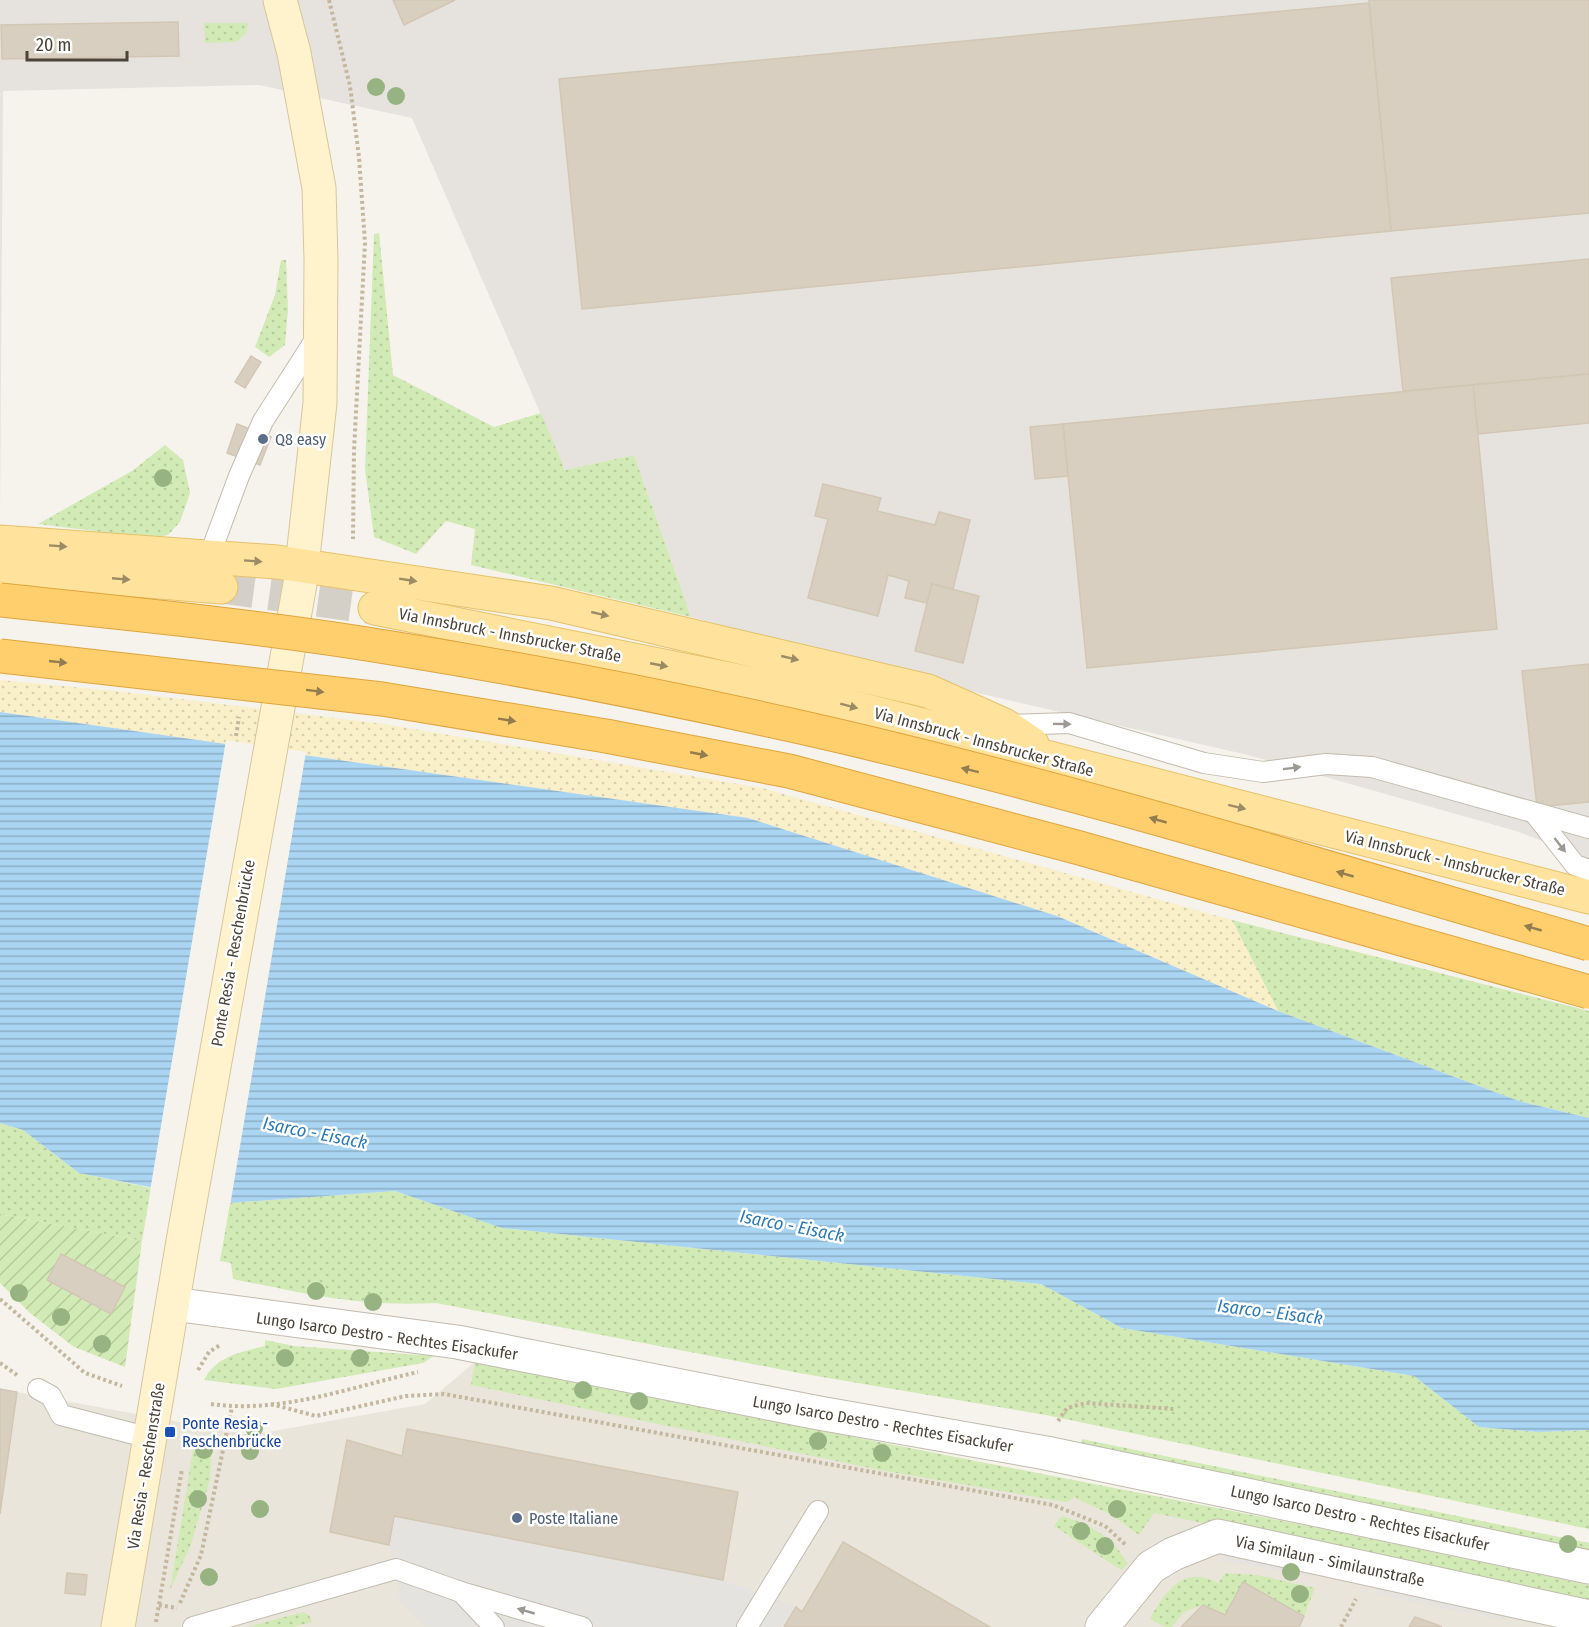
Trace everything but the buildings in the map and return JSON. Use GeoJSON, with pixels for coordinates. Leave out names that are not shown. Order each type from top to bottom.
{"type":"FeatureCollection","features":[{"type":"Feature","properties":{"kind":"highway"},"geometry":{"type":"LineString","coordinates":[[0,600],[120,612],[395,648],[610,687],[802,727],[1091,800],[1589,944]]}},
{"type":"Feature","properties":{"kind":"highway"},"geometry":{"type":"LineString","coordinates":[[0,656],[382,699],[606,736],[789,771],[1076,847],[1589,992]]}},
{"type":"Feature","properties":{"kind":"main road","name":"Ponte Resia - Reschenbrücke"},"geometry":{"type":"LineString","coordinates":[[173,1304],[302,565],[320,403],[319,188],[297,64],[280,0]]}},
{"type":"Feature","properties":{"kind":"main road"},"geometry":{"type":"LineString","coordinates":[[0,542],[302,565],[551,603],[928,691],[1004,725],[1058,762]]}},
{"type":"Feature","properties":{"kind":"main road"},"geometry":{"type":"LineString","coordinates":[[0,569],[221,587]]}},
{"type":"Feature","properties":{"kind":"main road","name":"Via Innsbruck - Innsbrucker Straße"},"geometry":{"type":"LineString","coordinates":[[375,608],[798,693],[1058,762],[1589,897]]}},
{"type":"Feature","properties":{"kind":"main road","name":"Via Resia - Reschenstraße"},"geometry":{"type":"LineString","coordinates":[[118,1627],[173,1304]]}},
{"type":"Feature","properties":{"kind":"street","name":"Lungo Isarco Destro - Rechtes Eisackufer"},"geometry":{"type":"LineString","coordinates":[[173,1304],[458,1342],[819,1413],[1047,1453],[1589,1567]]}},
{"type":"Feature","properties":{"kind":"street","name":"Via Similaun - Similaunstraße"},"geometry":{"type":"LineString","coordinates":[[1102,1627],[1151,1567],[1173,1554],[1218,1536],[1589,1617]]}},
{"type":"Feature","properties":{"kind":"lane"},"geometry":{"type":"LineString","coordinates":[[209,557],[238,476],[263,421],[321,330]]}},
{"type":"Feature","properties":{"kind":"lane"},"geometry":{"type":"LineString","coordinates":[[1004,725],[1069,723],[1204,763],[1263,772],[1326,764],[1372,767],[1589,828]]}},
{"type":"Feature","properties":{"kind":"lane"},"geometry":{"type":"LineString","coordinates":[[1535,814],[1575,866],[1589,870]]}},
{"type":"Feature","properties":{"kind":"lane"},"geometry":{"type":"LineString","coordinates":[[38,1389],[51,1396],[61,1415],[150,1438]]}},
{"type":"Feature","properties":{"kind":"lane"},"geometry":{"type":"LineString","coordinates":[[747,1627],[818,1511]]}},
{"type":"Feature","properties":{"kind":"lane"},"geometry":{"type":"LineString","coordinates":[[193,1627],[396,1569],[461,1592],[582,1627]]}},
{"type":"Feature","properties":{"kind":"lane"},"geometry":{"type":"LineString","coordinates":[[461,1592],[494,1627]]}},
{"type":"Feature","properties":{"kind":"path"},"geometry":{"type":"LineString","coordinates":[[0,1299],[85,1373],[122,1386]]}},
{"type":"Feature","properties":{"kind":"path"},"geometry":{"type":"LineString","coordinates":[[197,1378],[202,1360],[209,1352],[226,1342]]}},
{"type":"Feature","properties":{"kind":"path"},"geometry":{"type":"LineString","coordinates":[[211,1404],[232,1407],[300,1401],[423,1371]]}},
{"type":"Feature","properties":{"kind":"path"},"geometry":{"type":"LineString","coordinates":[[271,1404],[316,1416],[405,1396],[444,1394],[1053,1505],[1105,1526],[1151,1567]]}},
{"type":"Feature","properties":{"kind":"path"},"geometry":{"type":"LineString","coordinates":[[1047,1453],[1059,1418],[1067,1408],[1086,1403],[1175,1409]]}},
{"type":"Feature","properties":{"kind":"path"},"geometry":{"type":"LineString","coordinates":[[159,1605],[178,1608],[201,1555],[232,1407]]}},
{"type":"Feature","properties":{"kind":"path"},"geometry":{"type":"LineString","coordinates":[[155,1627],[182,1465]]}},
{"type":"Feature","properties":{"kind":"shaded area"},"geometry":{"type":"Polygon","coordinates":[[[0,0],[1589,0],[1589,859],[1516,831],[1248,755],[951,687],[691,617],[634,455],[565,470],[412,118],[259,85],[3,91],[0,517],[0,0]]]}},
{"type":"Feature","properties":{"kind":"shaded area"},"geometry":{"type":"Polygon","coordinates":[[[475,1362],[1589,1593],[1589,1627],[0,1627],[0,1389],[251,1435],[425,1404],[475,1362]]]}},
{"type":"Feature","properties":{"kind":"shaded area"},"geometry":{"type":"Polygon","coordinates":[[[394,1516],[723,1580],[796,1607],[784,1627],[425,1627],[400,1602],[396,1569],[389,1545],[394,1516]]]}},
{"type":"Feature","properties":{"kind":"shaded area"},"geometry":{"type":"Polygon","coordinates":[[[1227,1550],[1317,1566],[1314,1577],[1225,1561],[1227,1550]]]}},
{"type":"Feature","properties":{"kind":"shaded area"},"geometry":{"type":"Polygon","coordinates":[[[1378,1583],[1506,1610],[1504,1620],[1375,1594],[1378,1583]]]}},
{"type":"Feature","properties":{"kind":"green space"},"geometry":{"type":"Polygon","coordinates":[[[204,23],[248,23],[246,34],[236,42],[205,43],[204,23]]]}},
{"type":"Feature","properties":{"kind":"green space"},"geometry":{"type":"Polygon","coordinates":[[[379,233],[393,375],[494,427],[541,413],[565,470],[634,455],[691,617],[471,565],[475,529],[446,521],[416,554],[374,537],[365,469],[374,234],[379,233]]]}},
{"type":"Feature","properties":{"kind":"green space"},"geometry":{"type":"Polygon","coordinates":[[[281,260],[286,260],[288,310],[285,345],[269,357],[255,347],[275,295],[281,260]]]}},
{"type":"Feature","properties":{"kind":"green space"},"geometry":{"type":"Polygon","coordinates":[[[165,445],[183,460],[190,493],[180,522],[168,535],[150,538],[38,524],[132,471],[165,445]]]}},
{"type":"Feature","properties":{"kind":"green space"},"geometry":{"type":"Polygon","coordinates":[[[1232,920],[1589,1011],[1589,1118],[1519,1101],[1278,1011],[1232,920]]]}},
{"type":"Feature","properties":{"kind":"green space"},"geometry":{"type":"Polygon","coordinates":[[[0,1123],[23,1130],[79,1173],[151,1188],[142,1241],[0,1214],[0,1123]]]}},
{"type":"Feature","properties":{"kind":"green space"},"geometry":{"type":"Polygon","coordinates":[[[395,1191],[503,1228],[1041,1284],[1122,1328],[1414,1376],[1479,1427],[1538,1432],[1589,1430],[1589,1529],[1046,1415],[799,1373],[436,1303],[358,1301],[285,1290],[233,1279],[231,1263],[220,1261],[230,1203],[395,1191]]]}},
{"type":"Feature","properties":{"kind":"green space"},"geometry":{"type":"Polygon","coordinates":[[[0,1214],[142,1241],[125,1367],[74,1347],[30,1313],[0,1283],[0,1214]]]}},
{"type":"Feature","properties":{"kind":"green space"},"geometry":{"type":"Polygon","coordinates":[[[265,1340],[294,1346],[434,1356],[423,1363],[276,1389],[204,1380],[215,1365],[222,1360],[265,1346],[265,1340]]]}},
{"type":"Feature","properties":{"kind":"green space"},"geometry":{"type":"Polygon","coordinates":[[[475,1363],[1314,1527],[1589,1585],[1589,1601],[1154,1513],[1139,1535],[1110,1514],[1076,1497],[1066,1502],[880,1470],[471,1385],[475,1363]]]}},
{"type":"Feature","properties":{"kind":"green space"},"geometry":{"type":"Polygon","coordinates":[[[195,1438],[212,1442],[210,1480],[190,1547],[170,1590],[195,1438]]]}},
{"type":"Feature","properties":{"kind":"green space"},"geometry":{"type":"Polygon","coordinates":[[[1082,1439],[1589,1543],[1589,1553],[1080,1447],[1082,1439]]]}},
{"type":"Feature","properties":{"kind":"green space"},"geometry":{"type":"Polygon","coordinates":[[[1062,1516],[1100,1533],[1108,1539],[1128,1564],[1121,1570],[1054,1526],[1062,1516]]]}},
{"type":"Feature","properties":{"kind":"green space"},"geometry":{"type":"Polygon","coordinates":[[[1225,1573],[1257,1575],[1315,1588],[1304,1616],[1243,1582],[1225,1615],[1203,1605],[1184,1612],[1172,1627],[1165,1627],[1150,1619],[1162,1599],[1177,1583],[1195,1577],[1206,1578],[1218,1583],[1225,1573]]]}},
{"type":"Feature","properties":{"kind":"green space"},"geometry":{"type":"Polygon","coordinates":[[[303,1612],[309,1615],[312,1622],[293,1627],[247,1627],[303,1612]]]}},
{"type":"Feature","properties":{"kind":"sand"},"geometry":{"type":"Polygon","coordinates":[[[0,680],[115,691],[384,724],[762,788],[1232,920],[1278,1011],[1057,916],[748,818],[0,712],[0,680]]]}},
{"type":"Feature","properties":{"kind":"water","name":"Isarco - Eisack"},"geometry":{"type":"Polygon","coordinates":[[[0,712],[748,818],[1057,916],[1278,1011],[1519,1101],[1589,1118],[1589,1430],[1538,1432],[1479,1427],[1414,1376],[1122,1328],[1041,1284],[502,1228],[395,1191],[230,1203],[79,1173],[23,1130],[0,1123],[0,712]]]}},
{"type":"Feature","properties":{"kind":"pier"},"geometry":{"type":"Polygon","coordinates":[[[226,740],[306,752],[230,1206],[150,1191],[226,740]]]}},
{"type":"Feature","properties":{"kind":"tunnel"},"geometry":{"type":"LineString","coordinates":[[221,587],[375,608]]}},
{"type":"Feature","properties":{"kind":"place","name":"Q8 easy"},"geometry":{"type":"Point","coordinates":[263,439]}},
{"type":"Feature","properties":{"kind":"place","name":"Ponte Resia - Reschenbrücke"},"geometry":{"type":"Point","coordinates":[170,1432]}},
{"type":"Feature","properties":{"kind":"place","name":"Poste Italiane"},"geometry":{"type":"Point","coordinates":[517,1518]}}]}
